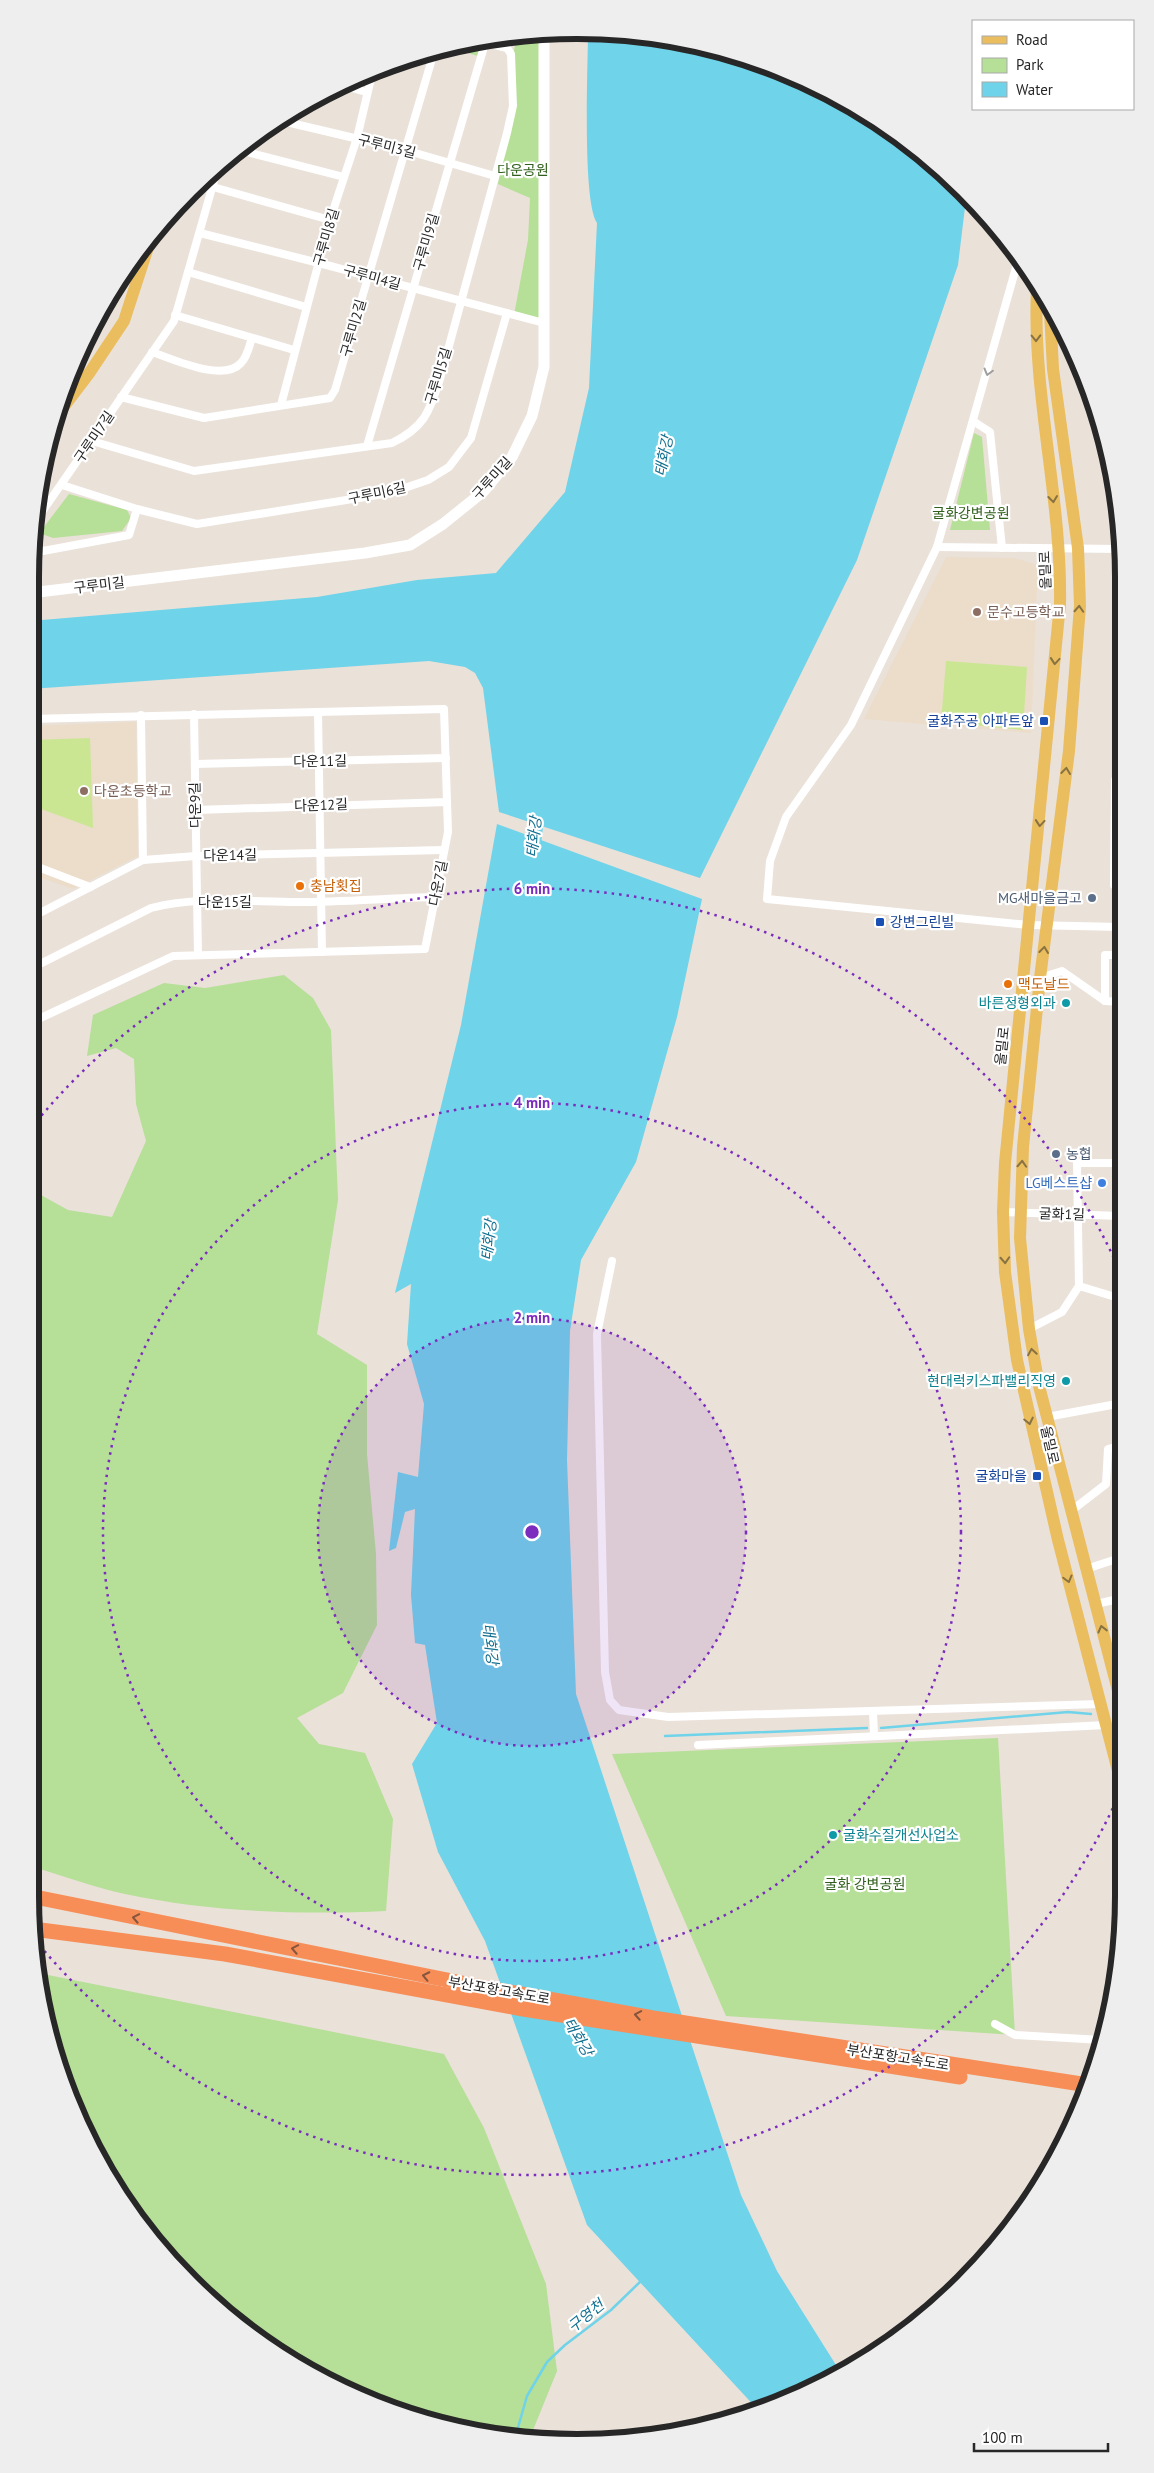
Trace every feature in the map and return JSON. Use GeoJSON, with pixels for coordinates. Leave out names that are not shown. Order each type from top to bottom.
{"type":"FeatureCollection","features":[{"type":"Feature","properties":{"kind":"highway","name":"부산포항고속도로"},"geometry":{"type":"LineString","coordinates":[[39,1898],[477,1986],[718,2029],[1081,2084]]}},
{"type":"Feature","properties":{"kind":"highway","name":"부산포항고속도로"},"geometry":{"type":"LineString","coordinates":[[40,1930],[225,1954],[343,1977],[815,2056],[1078,2093]]}},
{"type":"Feature","properties":{"kind":"main road"},"geometry":{"type":"LineString","coordinates":[[74,387],[90,372],[124,320],[136,268]]}},
{"type":"Feature","properties":{"kind":"main road","name":"울밀로"},"geometry":{"type":"LineString","coordinates":[[1037,298],[1038,373],[1059,548],[1060,604],[1009,1117],[1003,1212],[1008,1308],[1017,1360],[1055,1530],[1115,1760]]}},
{"type":"Feature","properties":{"kind":"main road","name":"울밀로"},"geometry":{"type":"LineString","coordinates":[[1051,323],[1060,418],[1078,548],[1080,606],[1074,697],[1040,978],[1023,1147],[1020,1212],[1029,1330],[1047,1417],[1115,1677]]}},
{"type":"Feature","properties":{"kind":"main road"},"geometry":{"type":"LineString","coordinates":[[1057,333],[1056,369],[1060,418]]}},
{"type":"Feature","properties":{"kind":"street","name":"구루미길"},"geometry":{"type":"LineString","coordinates":[[39,592],[365,553],[410,544],[443,524],[484,491],[512,457],[532,416],[544,367],[544,40]]}},
{"type":"Feature","properties":{"kind":"street","name":"구루미5길"},"geometry":{"type":"LineString","coordinates":[[92,441],[194,471],[392,443],[410,434],[422,422],[431,404],[440,378],[513,106],[511,54],[507,48],[497,45]]}},
{"type":"Feature","properties":{"kind":"street","name":"구루미9길"},"geometry":{"type":"LineString","coordinates":[[367,446],[484,47]]}},
{"type":"Feature","properties":{"kind":"street","name":"구루미2길"},"geometry":{"type":"LineString","coordinates":[[121,396],[204,418],[330,398],[335,390],[432,59]]}},
{"type":"Feature","properties":{"kind":"street","name":"구루미8길"},"geometry":{"type":"LineString","coordinates":[[281,405],[294,350],[330,220],[357,138],[370,81]]}},
{"type":"Feature","properties":{"kind":"street"},"geometry":{"type":"LineString","coordinates":[[353,88],[366,92]]}},
{"type":"Feature","properties":{"kind":"street","name":"구루미3길"},"geometry":{"type":"LineString","coordinates":[[289,122],[405,150],[495,176]]}},
{"type":"Feature","properties":{"kind":"street"},"geometry":{"type":"LineString","coordinates":[[247,152],[344,177]]}},
{"type":"Feature","properties":{"kind":"street","name":"구루미7길"},"geometry":{"type":"LineString","coordinates":[[43,512],[152,352],[175,315],[215,178]]}},
{"type":"Feature","properties":{"kind":"street"},"geometry":{"type":"LineString","coordinates":[[213,187],[330,220]]}},
{"type":"Feature","properties":{"kind":"street","name":"구루미4길"},"geometry":{"type":"LineString","coordinates":[[200,233],[319,262],[544,323]]}},
{"type":"Feature","properties":{"kind":"street"},"geometry":{"type":"LineString","coordinates":[[1016,266],[937,547],[851,725],[786,817],[770,861],[767,900],[1029,926],[1115,927]]}},
{"type":"Feature","properties":{"kind":"street"},"geometry":{"type":"LineString","coordinates":[[188,272],[306,308]]}},
{"type":"Feature","properties":{"kind":"street","name":"구루미6길"},"geometry":{"type":"LineString","coordinates":[[62,485],[137,509],[197,524],[390,493],[428,480],[449,467],[471,438],[507,313]]}},
{"type":"Feature","properties":{"kind":"street"},"geometry":{"type":"LineString","coordinates":[[175,315],[294,350]]}},
{"type":"Feature","properties":{"kind":"street"},"geometry":{"type":"LineString","coordinates":[[152,352],[202,369],[233,369],[246,356],[252,338]]}},
{"type":"Feature","properties":{"kind":"street"},"geometry":{"type":"LineString","coordinates":[[973,421],[990,432],[1002,548]]}},
{"type":"Feature","properties":{"kind":"street"},"geometry":{"type":"LineString","coordinates":[[40,548],[43,550],[130,535],[137,509]]}},
{"type":"Feature","properties":{"kind":"street"},"geometry":{"type":"LineString","coordinates":[[937,547],[1114,549]]}},
{"type":"Feature","properties":{"kind":"street","name":"다운7길"},"geometry":{"type":"LineString","coordinates":[[39,719],[444,709],[448,832],[425,949],[173,956],[39,1020]]}},
{"type":"Feature","properties":{"kind":"street"},"geometry":{"type":"LineString","coordinates":[[318,712],[322,952]]}},
{"type":"Feature","properties":{"kind":"street","name":"다운9길"},"geometry":{"type":"LineString","coordinates":[[194,714],[198,955]]}},
{"type":"Feature","properties":{"kind":"street"},"geometry":{"type":"LineString","coordinates":[[141,715],[143,860]]}},
{"type":"Feature","properties":{"kind":"street","name":"다운11길"},"geometry":{"type":"LineString","coordinates":[[195,764],[446,758]]}},
{"type":"Feature","properties":{"kind":"street"},"geometry":{"type":"LineString","coordinates":[[1115,780],[1115,885]]}},
{"type":"Feature","properties":{"kind":"street","name":"다운12길"},"geometry":{"type":"LineString","coordinates":[[196,810],[447,802]]}},
{"type":"Feature","properties":{"kind":"street","name":"다운14길"},"geometry":{"type":"LineString","coordinates":[[39,913],[143,860],[196,856],[444,850]]}},
{"type":"Feature","properties":{"kind":"street"},"geometry":{"type":"LineString","coordinates":[[39,867],[90,887]]}},
{"type":"Feature","properties":{"kind":"street","name":"다운15길"},"geometry":{"type":"LineString","coordinates":[[39,964],[151,908],[197,902],[321,902],[435,897]]}},
{"type":"Feature","properties":{"kind":"street"},"geometry":{"type":"LineString","coordinates":[[1105,1001],[1105,955],[1115,955]]}},
{"type":"Feature","properties":{"kind":"street"},"geometry":{"type":"LineString","coordinates":[[1040,978],[1062,971],[1105,1001],[1115,1002]]}},
{"type":"Feature","properties":{"kind":"street"},"geometry":{"type":"LineString","coordinates":[[1029,1330],[1062,1312],[1079,1286],[1076,1215],[1077,1163],[1115,1163]]}},
{"type":"Feature","properties":{"kind":"street","name":"굴화1길"},"geometry":{"type":"LineString","coordinates":[[1003,1212],[1115,1216]]}},
{"type":"Feature","properties":{"kind":"street"},"geometry":{"type":"LineString","coordinates":[[612,1261],[597,1334],[602,1611],[605,1672],[610,1700],[619,1710],[668,1717],[1100,1704]]}},
{"type":"Feature","properties":{"kind":"street"},"geometry":{"type":"LineString","coordinates":[[1079,1286],[1115,1297]]}},
{"type":"Feature","properties":{"kind":"street"},"geometry":{"type":"LineString","coordinates":[[1047,1417],[1115,1404]]}},
{"type":"Feature","properties":{"kind":"street"},"geometry":{"type":"LineString","coordinates":[[1071,1511],[1106,1484],[1108,1449],[1115,1447]]}},
{"type":"Feature","properties":{"kind":"street"},"geometry":{"type":"LineString","coordinates":[[1086,1569],[1115,1560]]}},
{"type":"Feature","properties":{"kind":"street"},"geometry":{"type":"LineString","coordinates":[[1096,1604],[1115,1599]]}},
{"type":"Feature","properties":{"kind":"street"},"geometry":{"type":"LineString","coordinates":[[1112,1666],[1115,1663]]}},
{"type":"Feature","properties":{"kind":"street"},"geometry":{"type":"LineString","coordinates":[[873,1711],[874,1735]]}},
{"type":"Feature","properties":{"kind":"street"},"geometry":{"type":"LineString","coordinates":[[698,1745],[1106,1725]]}},
{"type":"Feature","properties":{"kind":"street"},"geometry":{"type":"LineString","coordinates":[[995,2024],[1015,2035],[1096,2040]]}},
{"type":"Feature","properties":{"kind":"shaded area","name":"문수고등학교"},"geometry":{"type":"Polygon","coordinates":[[[946,557],[1014,558],[1038,565],[1031,733],[864,719],[946,557]]]}},
{"type":"Feature","properties":{"kind":"shaded area","name":"다운초등학교"},"geometry":{"type":"Polygon","coordinates":[[[136,722],[138,856],[73,889],[39,877],[39,726],[136,722]]]}},
{"type":"Feature","properties":{"kind":"green space","name":"다운공원"},"geometry":{"type":"Polygon","coordinates":[[[542,40],[544,323],[514,315],[528,240],[530,198],[498,184],[510,118],[511,65],[516,42],[542,40]]]}},
{"type":"Feature","properties":{"kind":"green space"},"geometry":{"type":"Polygon","coordinates":[[[480,48],[478,56],[462,51],[480,48]]]}},
{"type":"Feature","properties":{"kind":"green space","name":"굴화강변공원"},"geometry":{"type":"Polygon","coordinates":[[[974,433],[982,437],[990,530],[950,530],[974,433]]]}},
{"type":"Feature","properties":{"kind":"green space"},"geometry":{"type":"Polygon","coordinates":[[[69,494],[127,510],[131,518],[122,531],[53,538],[42,534],[44,527],[69,494]]]}},
{"type":"Feature","properties":{"kind":"green space"},"geometry":{"type":"Polygon","coordinates":[[[946,661],[1027,667],[1023,730],[941,722],[946,661]]]}},
{"type":"Feature","properties":{"kind":"green space"},"geometry":{"type":"Polygon","coordinates":[[[90,738],[93,828],[39,808],[39,740],[90,738]]]}},
{"type":"Feature","properties":{"kind":"green space"},"geometry":{"type":"Polygon","coordinates":[[[284,975],[313,998],[331,1030],[338,1200],[317,1334],[367,1365],[367,1454],[376,1554],[377,1625],[343,1693],[297,1718],[319,1744],[365,1753],[393,1819],[386,1911],[320,1913],[255,1911],[189,1905],[125,1894],[39,1869],[39,1194],[68,1210],[112,1217],[146,1141],[136,1104],[134,1059],[116,1048],[87,1056],[93,1015],[164,983],[205,988],[284,975]]]}},
{"type":"Feature","properties":{"kind":"green space","name":"굴화 강변공원"},"geometry":{"type":"Polygon","coordinates":[[[998,1738],[1015,2035],[726,2016],[612,1754],[998,1738]]]}},
{"type":"Feature","properties":{"kind":"green space"},"geometry":{"type":"Polygon","coordinates":[[[44,1974],[444,2054],[484,2128],[546,2284],[557,2371],[532,2432],[507,2430],[438,2416],[404,2406],[371,2393],[339,2379],[308,2362],[278,2344],[249,2323],[196,2277],[172,2251],[129,2195],[111,2165],[94,2134],[67,2069],[57,2035],[44,1974]]]}},
{"type":"Feature","properties":{"kind":"water"},"geometry":{"type":"Polygon","coordinates":[[[588,39],[647,43],[716,57],[750,67],[783,80],[815,94],[846,111],[876,129],[905,150],[932,172],[965,204],[958,265],[857,560],[700,878],[499,812],[483,688],[475,673],[465,667],[429,661],[39,688],[39,620],[317,597],[417,580],[496,573],[565,492],[589,388],[597,223],[592,210],[589,188],[588,39]]]}},
{"type":"Feature","properties":{"kind":"water"},"geometry":{"type":"Polygon","coordinates":[[[497,824],[702,899],[677,1017],[636,1162],[581,1260],[570,1331],[567,1460],[576,1694],[741,2195],[777,2271],[837,2367],[815,2379],[753,2405],[587,2225],[485,1941],[438,1852],[412,1764],[437,1723],[425,1645],[415,1643],[411,1595],[415,1509],[405,1512],[396,1548],[389,1551],[398,1472],[418,1477],[424,1404],[407,1344],[411,1284],[395,1293],[461,1025],[497,824]]]}},
{"type":"Feature","properties":{"kind":"waterway","name":"태화강"},"geometry":{"type":"LineString","coordinates":[[531,860],[538,802]]}},
{"type":"Feature","properties":{"kind":"waterway"},"geometry":{"type":"LineString","coordinates":[[881,1728],[1068,1712],[1091,1714]]}},
{"type":"Feature","properties":{"kind":"waterway"},"geometry":{"type":"LineString","coordinates":[[665,1736],[867,1728]]}},
{"type":"Feature","properties":{"kind":"waterway","name":"구영천"},"geometry":{"type":"LineString","coordinates":[[517,2431],[527,2396],[547,2362],[565,2345],[611,2310],[642,2280]]}},
{"type":"Feature","properties":{"kind":"place","name":"문수고등학교"},"geometry":{"type":"Point","coordinates":[977,612]}},
{"type":"Feature","properties":{"kind":"place","name":"굴화주공 아파트앞"},"geometry":{"type":"Point","coordinates":[1044,721]}},
{"type":"Feature","properties":{"kind":"place","name":"다운초등학교"},"geometry":{"type":"Point","coordinates":[84,791]}},
{"type":"Feature","properties":{"kind":"place","name":"충남횟집"},"geometry":{"type":"Point","coordinates":[300,886]}},
{"type":"Feature","properties":{"kind":"place","name":"MG새마을금고"},"geometry":{"type":"Point","coordinates":[1092,898]}},
{"type":"Feature","properties":{"kind":"place","name":"강변그린빌"},"geometry":{"type":"Point","coordinates":[880,922]}},
{"type":"Feature","properties":{"kind":"place","name":"맥도날드"},"geometry":{"type":"Point","coordinates":[1008,984]}},
{"type":"Feature","properties":{"kind":"place","name":"바른정형외과"},"geometry":{"type":"Point","coordinates":[1066,1003]}},
{"type":"Feature","properties":{"kind":"place","name":"농협"},"geometry":{"type":"Point","coordinates":[1056,1154]}},
{"type":"Feature","properties":{"kind":"place","name":"LG베스트샵"},"geometry":{"type":"Point","coordinates":[1102,1183]}},
{"type":"Feature","properties":{"kind":"place","name":"현대럭키스파밸리직영"},"geometry":{"type":"Point","coordinates":[1066,1381]}},
{"type":"Feature","properties":{"kind":"place","name":"굴화마을"},"geometry":{"type":"Point","coordinates":[1037,1476]}},
{"type":"Feature","properties":{"kind":"place","name":"굴화수질개선사업소"},"geometry":{"type":"Point","coordinates":[833,1835]}}]}
